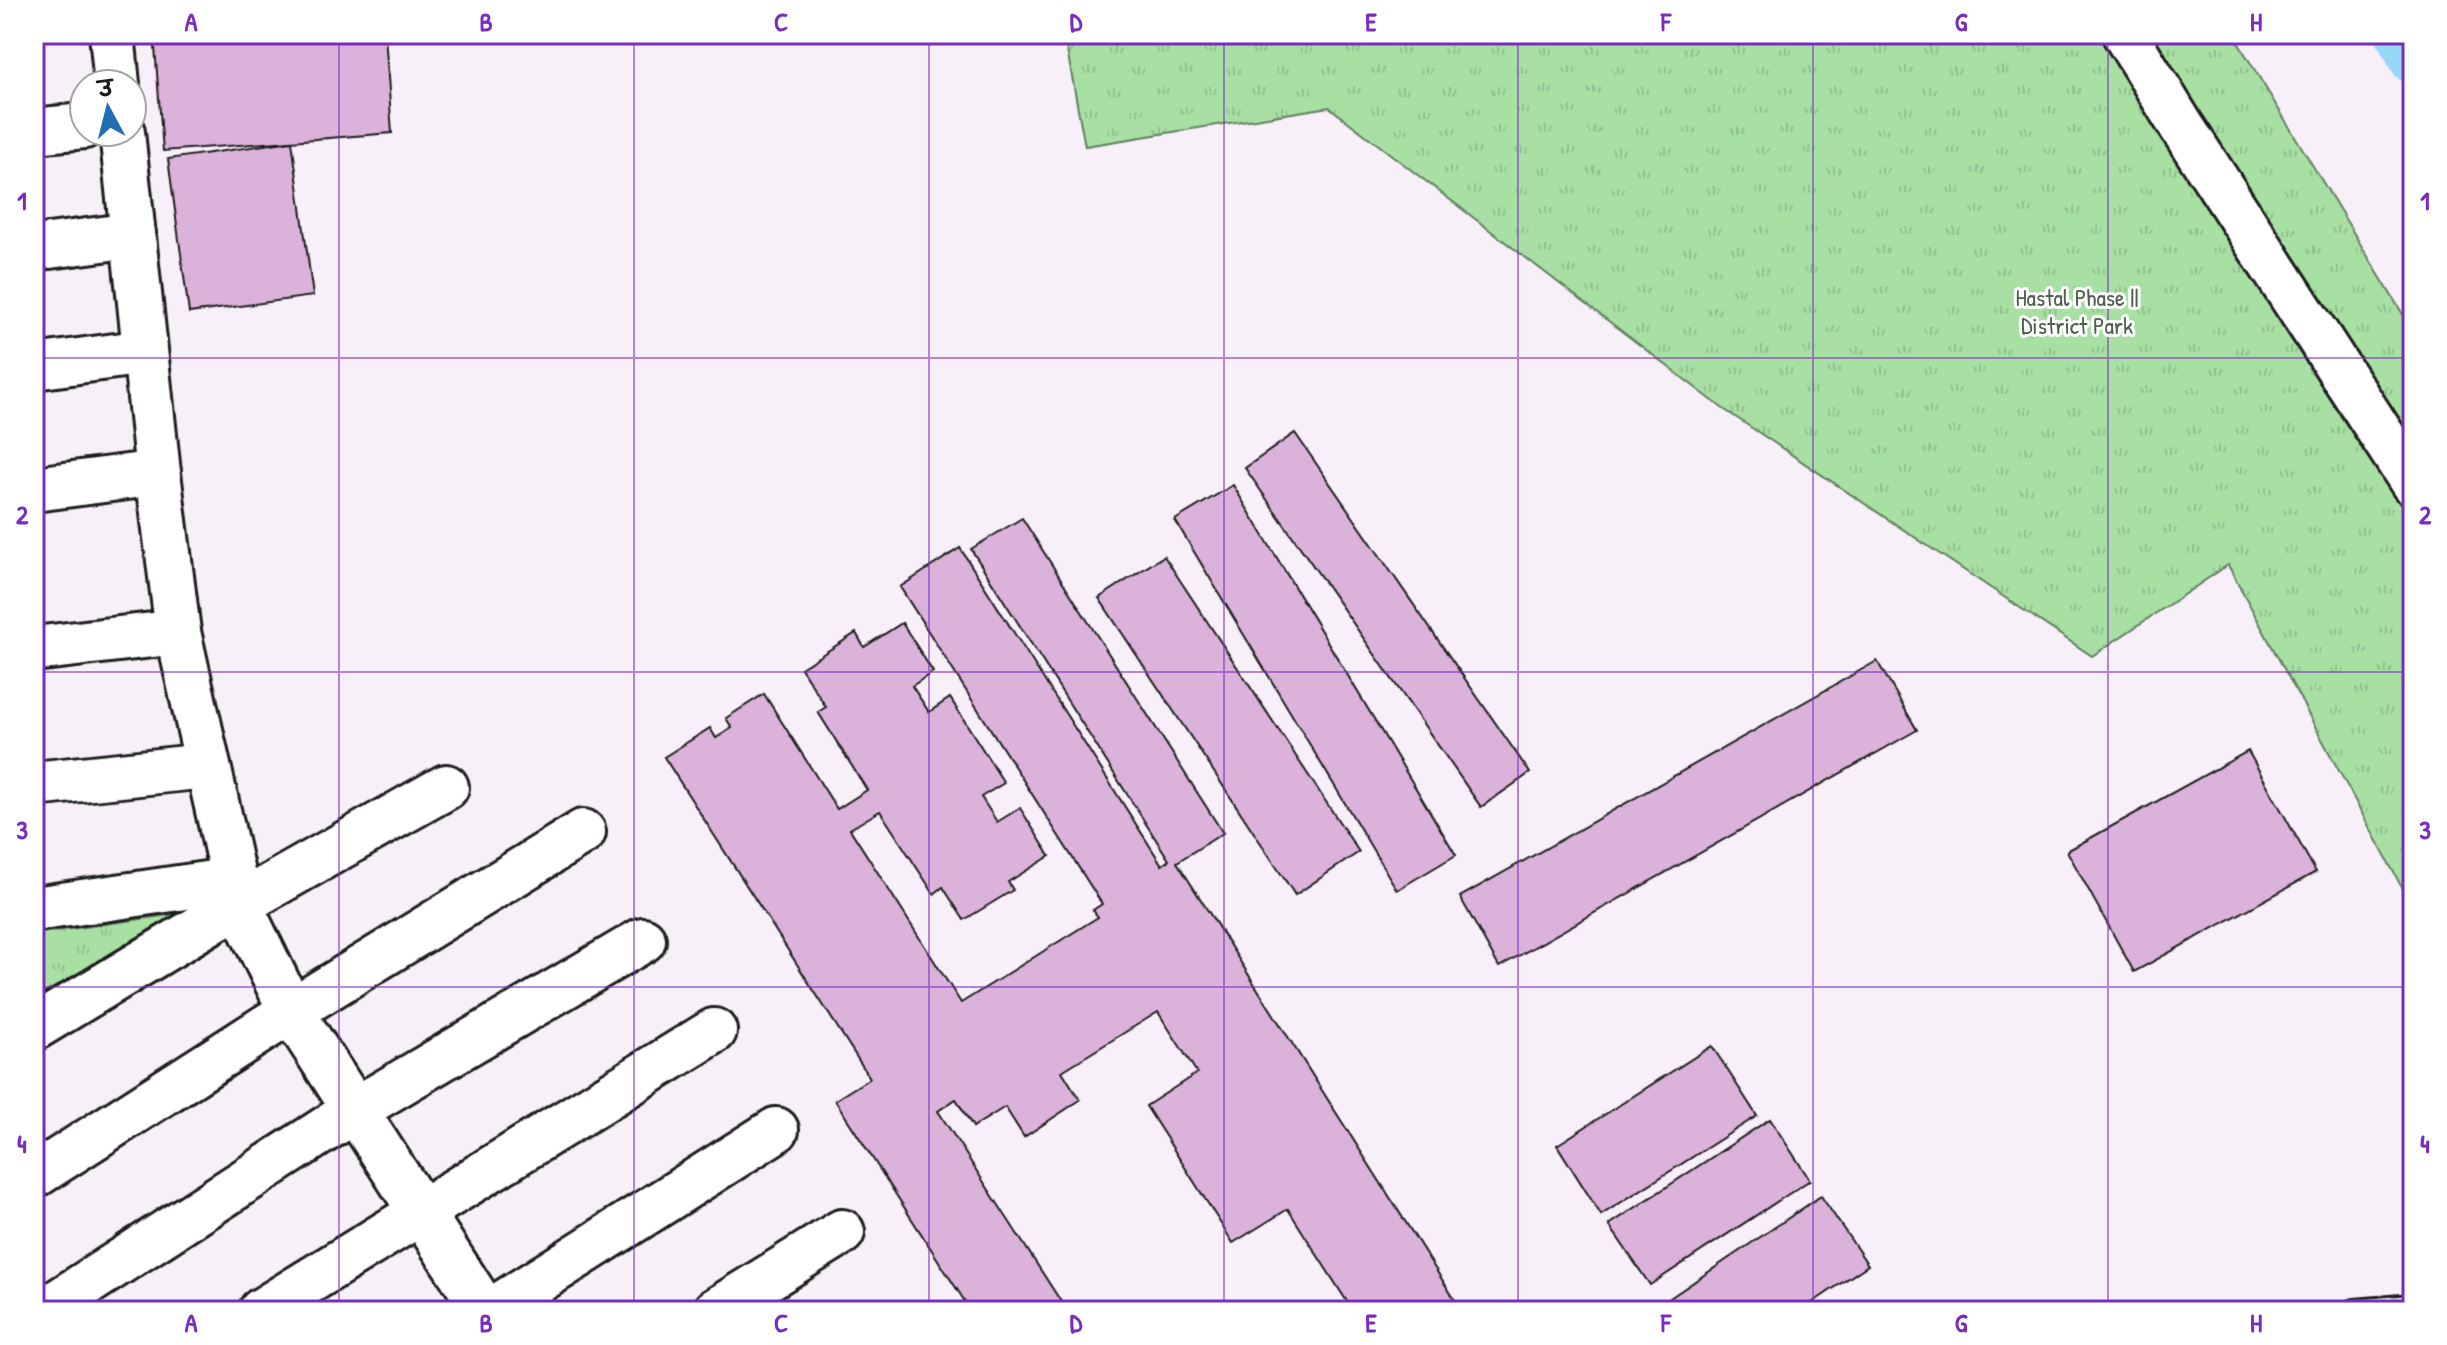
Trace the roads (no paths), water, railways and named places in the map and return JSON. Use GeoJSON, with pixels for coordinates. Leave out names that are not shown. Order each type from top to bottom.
{"type":"FeatureCollection","features":[{"type":"Feature","properties":{"kind":"street"},"geometry":{"type":"LineString","coordinates":[[112,34],[115,68]]}},
{"type":"Feature","properties":{"kind":"street"},"geometry":{"type":"LineString","coordinates":[[2125,34],[2413,483]]}},
{"type":"Feature","properties":{"kind":"street"},"geometry":{"type":"LineString","coordinates":[[34,131],[68,128]]}},
{"type":"Feature","properties":{"kind":"street"},"geometry":{"type":"LineString","coordinates":[[124,148],[178,632],[237,892],[291,1011],[485,1311]]}},
{"type":"Feature","properties":{"kind":"street"},"geometry":{"type":"LineString","coordinates":[[34,248],[133,235]]}},
{"type":"Feature","properties":{"kind":"street"},"geometry":{"type":"LineString","coordinates":[[34,367],[145,352]]}},
{"type":"Feature","properties":{"kind":"street"},"geometry":{"type":"LineString","coordinates":[[34,489],[158,473]]}},
{"type":"Feature","properties":{"kind":"street"},"geometry":{"type":"LineString","coordinates":[[34,649],[178,632]]}},
{"type":"Feature","properties":{"kind":"street"},"geometry":{"type":"LineString","coordinates":[[34,784],[206,766]]}},
{"type":"Feature","properties":{"kind":"street"},"geometry":{"type":"LineString","coordinates":[[34,1028],[237,892],[446,787]]}},
{"type":"Feature","properties":{"kind":"street"},"geometry":{"type":"LineString","coordinates":[[34,1176],[291,1011],[583,832]]}},
{"type":"Feature","properties":{"kind":"street"},"geometry":{"type":"LineString","coordinates":[[34,909],[237,892]]}},
{"type":"Feature","properties":{"kind":"street"},"geometry":{"type":"LineString","coordinates":[[44,1311],[355,1110],[643,940]]}},
{"type":"Feature","properties":{"kind":"street"},"geometry":{"type":"LineString","coordinates":[[261,1311],[714,1031]]}},
{"type":"Feature","properties":{"kind":"street"},"geometry":{"type":"LineString","coordinates":[[491,1311],[776,1130]]}},
{"type":"Feature","properties":{"kind":"street"},"geometry":{"type":"LineString","coordinates":[[715,1311],[842,1232]]}},
{"type":"Feature","properties":{"kind":"lane"},"geometry":{"type":"LineString","coordinates":[[2355,1311],[2413,1306]]}},
{"type":"Feature","properties":{"kind":"waterway"},"geometry":{"type":"LineString","coordinates":[[2398,34],[2413,61]]}},
{"type":"Feature","properties":{"kind":"park label","name":"Hastal Phase || District Park"},"geometry":{"type":"Point","coordinates":[2077,312]}}]}
